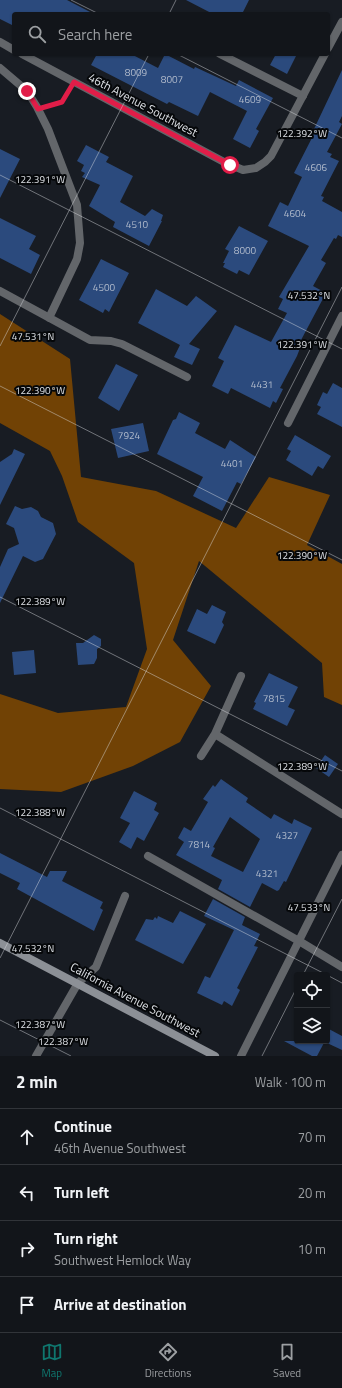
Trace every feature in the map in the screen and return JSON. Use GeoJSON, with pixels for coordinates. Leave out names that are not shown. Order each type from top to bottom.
{"type":"FeatureCollection","features":[{"type":"Feature","properties":{"kind":"main road","name":"California Avenue Southwest"},"geometry":{"type":"LineString","coordinates":[[0,943],[215,1056]]}},
{"type":"Feature","properties":{"kind":"street"},"geometry":{"type":"LineString","coordinates":[[330,44],[342,22]]}},
{"type":"Feature","properties":{"kind":"street"},"geometry":{"type":"LineString","coordinates":[[0,42],[12,49]]}},
{"type":"Feature","properties":{"kind":"street","name":"46th Avenue Southwest"},"geometry":{"type":"LineString","coordinates":[[26,56],[230,165],[243,170],[256,168],[271,156],[303,96]]}},
{"type":"Feature","properties":{"kind":"street"},"geometry":{"type":"LineString","coordinates":[[224,56],[303,96],[324,56]]}},
{"type":"Feature","properties":{"kind":"street"},"geometry":{"type":"LineString","coordinates":[[0,68],[27,91],[38,109],[48,129],[77,205],[80,243],[77,259],[49,318]]}},
{"type":"Feature","properties":{"kind":"street"},"geometry":{"type":"LineString","coordinates":[[0,291],[90,340],[111,340],[122,344],[187,377]]}},
{"type":"Feature","properties":{"kind":"street"},"geometry":{"type":"LineString","coordinates":[[288,423],[342,316]]}},
{"type":"Feature","properties":{"kind":"street"},"geometry":{"type":"LineString","coordinates":[[201,756],[215,734],[241,676]]}},
{"type":"Feature","properties":{"kind":"street"},"geometry":{"type":"LineString","coordinates":[[215,734],[342,814]]}},
{"type":"Feature","properties":{"kind":"street"},"geometry":{"type":"LineString","coordinates":[[241,1056],[342,855]]}},
{"type":"Feature","properties":{"kind":"street"},"geometry":{"type":"LineString","coordinates":[[148,856],[299,941],[342,967]]}},
{"type":"Feature","properties":{"kind":"street"},"geometry":{"type":"LineString","coordinates":[[36,1056],[78,983],[96,967],[125,896]]}},
{"type":"Feature","properties":{"kind":"path"},"geometry":{"type":"LineString","coordinates":[[38,109],[62,102],[74,82]]}},
{"type":"Feature","properties":{"kind":"shaded area"},"geometry":{"type":"Polygon","coordinates":[[[0,314],[70,359],[81,477],[156,491],[236,528],[269,477],[330,495],[307,545],[342,564],[342,705],[324,697],[322,663],[199,561],[173,640],[211,686],[180,742],[133,766],[61,792],[0,789],[0,694],[58,713],[126,707],[147,649],[134,563],[78,522],[62,476],[50,451],[0,423],[0,314]]]}},
{"type":"Feature","properties":{"kind":"building"},"geometry":{"type":"Polygon","coordinates":[[[0,0],[67,0],[90,12],[12,12],[12,25],[0,19],[0,0]]]}},
{"type":"Feature","properties":{"kind":"building"},"geometry":{"type":"Polygon","coordinates":[[[186,0],[249,0],[243,12],[209,12],[186,0]]]}},
{"type":"Feature","properties":{"kind":"building"},"geometry":{"type":"Polygon","coordinates":[[[96,56],[135,56],[158,68],[164,56],[169,56],[194,69],[195,67],[236,86],[239,80],[273,98],[256,129],[259,131],[250,148],[233,139],[247,111],[210,92],[198,116],[169,102],[167,104],[91,65],[96,56]]]}},
{"type":"Feature","properties":{"kind":"building"},"geometry":{"type":"Polygon","coordinates":[[[275,56],[296,56],[287,74],[270,65],[275,56]]]}},
{"type":"Feature","properties":{"kind":"building"},"geometry":{"type":"Polygon","coordinates":[[[342,70],[342,116],[339,122],[342,124],[327,152],[332,154],[330,157],[339,161],[321,196],[324,197],[322,201],[342,212],[342,237],[338,235],[336,239],[334,238],[321,260],[326,263],[313,286],[326,293],[300,342],[302,343],[297,356],[280,388],[283,389],[276,403],[273,401],[270,408],[231,388],[228,394],[212,386],[224,361],[218,358],[235,325],[271,342],[287,313],[278,309],[283,299],[279,297],[309,246],[268,226],[280,202],[288,206],[302,177],[294,173],[316,130],[314,129],[342,70]]]}},
{"type":"Feature","properties":{"kind":"building"},"geometry":{"type":"Polygon","coordinates":[[[86,145],[109,157],[106,162],[133,176],[120,202],[145,216],[152,209],[163,215],[162,221],[149,246],[113,227],[115,222],[89,206],[100,185],[82,177],[85,173],[81,171],[84,165],[77,161],[86,145]]]}},
{"type":"Feature","properties":{"kind":"building"},"geometry":{"type":"Polygon","coordinates":[[[0,149],[20,159],[0,198],[0,149]]]}},
{"type":"Feature","properties":{"kind":"building"},"geometry":{"type":"Polygon","coordinates":[[[0,218],[36,236],[29,249],[40,255],[31,274],[0,258],[0,218]]]}},
{"type":"Feature","properties":{"kind":"building"},"geometry":{"type":"Polygon","coordinates":[[[239,226],[268,241],[249,275],[239,270],[237,274],[223,267],[225,263],[223,263],[229,251],[225,249],[239,226]]]}},
{"type":"Feature","properties":{"kind":"building"},"geometry":{"type":"Polygon","coordinates":[[[101,259],[129,273],[109,312],[105,309],[103,313],[79,300],[101,259]]]}},
{"type":"Feature","properties":{"kind":"building"},"geometry":{"type":"Polygon","coordinates":[[[156,289],[187,306],[196,296],[217,311],[189,344],[200,349],[192,365],[174,357],[180,345],[138,323],[156,289]]]}},
{"type":"Feature","properties":{"kind":"building"},"geometry":{"type":"Polygon","coordinates":[[[116,364],[138,375],[119,411],[98,398],[116,364]]]}},
{"type":"Feature","properties":{"kind":"building"},"geometry":{"type":"Polygon","coordinates":[[[333,383],[342,388],[342,427],[317,414],[321,407],[317,405],[323,392],[327,394],[333,383]]]}},
{"type":"Feature","properties":{"kind":"building"},"geometry":{"type":"Polygon","coordinates":[[[179,412],[200,423],[195,433],[225,449],[230,440],[256,457],[241,484],[237,482],[222,511],[193,496],[203,477],[157,454],[173,420],[176,419],[179,412]]]}},
{"type":"Feature","properties":{"kind":"building"},"geometry":{"type":"Polygon","coordinates":[[[143,423],[149,451],[118,458],[111,429],[143,423]]]}},
{"type":"Feature","properties":{"kind":"building"},"geometry":{"type":"Polygon","coordinates":[[[295,435],[331,456],[323,469],[318,466],[312,476],[286,460],[291,451],[287,449],[295,435]]]}},
{"type":"Feature","properties":{"kind":"building"},"geometry":{"type":"Polygon","coordinates":[[[14,449],[25,454],[0,505],[0,462],[12,454],[14,449]]]}},
{"type":"Feature","properties":{"kind":"building"},"geometry":{"type":"Polygon","coordinates":[[[15,506],[22,509],[31,507],[38,511],[41,517],[53,523],[56,534],[43,559],[35,562],[23,556],[0,603],[0,567],[8,549],[19,544],[14,528],[6,524],[15,506]]]}},
{"type":"Feature","properties":{"kind":"building"},"geometry":{"type":"Polygon","coordinates":[[[212,605],[226,612],[222,622],[224,625],[215,644],[187,631],[197,609],[207,614],[212,605]]]}},
{"type":"Feature","properties":{"kind":"building"},"geometry":{"type":"Polygon","coordinates":[[[94,635],[101,639],[101,646],[97,649],[97,658],[94,664],[78,665],[76,643],[83,643],[94,635]]]}},
{"type":"Feature","properties":{"kind":"building"},"geometry":{"type":"Polygon","coordinates":[[[34,650],[36,673],[14,675],[12,652],[34,650]]]}},
{"type":"Feature","properties":{"kind":"building"},"geometry":{"type":"Polygon","coordinates":[[[269,673],[298,687],[288,707],[295,710],[287,726],[253,709],[256,703],[254,702],[269,673]]]}},
{"type":"Feature","properties":{"kind":"building"},"geometry":{"type":"Polygon","coordinates":[[[325,755],[338,764],[329,777],[316,768],[325,755]]]}},
{"type":"Feature","properties":{"kind":"building"},"geometry":{"type":"Polygon","coordinates":[[[221,779],[248,798],[246,802],[271,819],[274,814],[292,824],[294,819],[312,828],[286,882],[284,881],[277,891],[262,883],[250,907],[218,889],[222,880],[176,855],[184,842],[178,838],[184,827],[191,831],[208,802],[203,799],[213,785],[215,787],[221,779]],[[230,817],[213,847],[215,848],[211,856],[243,872],[260,839],[230,817]]]}},
{"type":"Feature","properties":{"kind":"building"},"geometry":{"type":"Polygon","coordinates":[[[134,791],[157,803],[154,810],[159,813],[144,841],[137,837],[131,849],[119,842],[130,823],[120,818],[134,791]]]}},
{"type":"Feature","properties":{"kind":"building"},"geometry":{"type":"Polygon","coordinates":[[[0,853],[47,877],[50,871],[67,871],[62,881],[103,902],[100,908],[103,910],[94,931],[17,889],[20,883],[0,873],[0,853]]]}},
{"type":"Feature","properties":{"kind":"building"},"geometry":{"type":"Polygon","coordinates":[[[213,899],[245,917],[242,925],[260,934],[254,946],[258,947],[237,988],[240,990],[232,1006],[224,1001],[222,1005],[197,993],[205,976],[210,978],[234,930],[204,916],[213,899]]]}},
{"type":"Feature","properties":{"kind":"building"},"geometry":{"type":"Polygon","coordinates":[[[180,911],[206,924],[183,964],[135,940],[146,919],[153,920],[155,917],[157,919],[158,916],[173,923],[180,911]]]}},
{"type":"Feature","properties":{"kind":"building"},"geometry":{"type":"Polygon","coordinates":[[[330,1030],[342,1036],[342,1050],[329,1044],[330,1030]]]}},
{"type":"Feature","properties":{"kind":"building"},"geometry":{"type":"Polygon","coordinates":[[[284,1041],[294,1041],[294,1044],[323,1044],[317,1056],[312,1056],[284,1041]]]}},
{"type":"Feature","properties":{"kind":"route"},"geometry":{"type":"LineString","coordinates":[[27,91],[38,109],[62,102],[67,96],[74,82],[230,165]]}}]}
